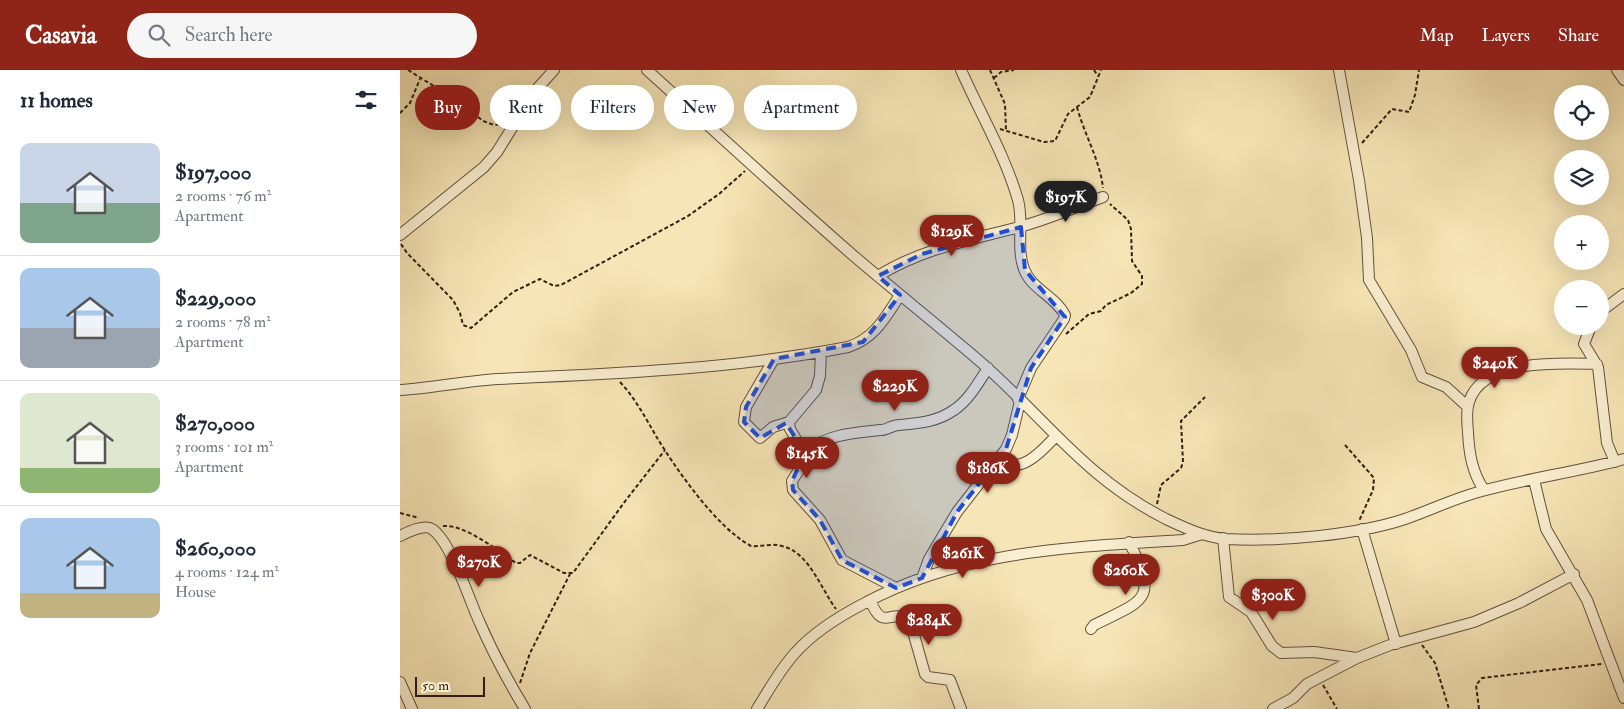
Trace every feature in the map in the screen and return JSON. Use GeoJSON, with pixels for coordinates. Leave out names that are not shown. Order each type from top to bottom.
{"type":"FeatureCollection","features":[{"type":"Feature","properties":{"kind":"street"},"geometry":{"type":"LineString","coordinates":[[540,85],[554,70]]}},
{"type":"Feature","properties":{"kind":"street"},"geometry":{"type":"LineString","coordinates":[[647,70],[878,276],[988,368],[1056,437],[1120,492],[1155,513],[1202,534],[1223,538],[1302,536],[1359,530],[1406,519],[1452,500],[1484,490],[1620,461],[1607,442],[1597,364],[1584,344],[1588,335]]}},
{"type":"Feature","properties":{"kind":"street"},"geometry":{"type":"LineString","coordinates":[[922,578],[929,559],[953,518],[998,460],[1012,435],[1019,400],[1031,368],[1065,317],[1055,302],[1030,280],[1025,270],[1022,260],[1018,201],[988,126],[961,70]]}},
{"type":"Feature","properties":{"kind":"street"},"geometry":{"type":"LineString","coordinates":[[1339,70],[1366,228],[1371,286],[1411,350],[1422,377],[1446,387],[1468,407]]}},
{"type":"Feature","properties":{"kind":"street"},"geometry":{"type":"LineString","coordinates":[[1617,70],[1624,80]]}},
{"type":"Feature","properties":{"kind":"street"},"geometry":{"type":"LineString","coordinates":[[400,236],[479,171],[497,152],[510,130]]}},
{"type":"Feature","properties":{"kind":"street"},"geometry":{"type":"LineString","coordinates":[[878,276],[896,265],[930,251],[976,237],[1021,227],[1103,197]]}},
{"type":"Feature","properties":{"kind":"street"},"geometry":{"type":"LineString","coordinates":[[1609,305],[1624,294]]}},
{"type":"Feature","properties":{"kind":"street"},"geometry":{"type":"LineString","coordinates":[[400,390],[438,388],[496,379],[613,375],[774,359],[821,352],[863,342],[879,325],[900,295]]}},
{"type":"Feature","properties":{"kind":"street"},"geometry":{"type":"LineString","coordinates":[[774,359],[746,407],[744,422],[760,438],[773,427],[789,422],[816,390],[820,376],[821,352]]}},
{"type":"Feature","properties":{"kind":"street"},"geometry":{"type":"LineString","coordinates":[[1484,490],[1478,480],[1469,453],[1468,407],[1478,386],[1500,372],[1531,366],[1597,364]]}},
{"type":"Feature","properties":{"kind":"street"},"geometry":{"type":"LineString","coordinates":[[805,452],[829,438],[884,430],[896,425],[922,424],[940,418],[953,411],[967,398],[988,368]]}},
{"type":"Feature","properties":{"kind":"street"},"geometry":{"type":"LineString","coordinates":[[789,422],[790,429],[805,452],[803,464],[792,480],[793,490],[820,520],[842,560],[896,588]]}},
{"type":"Feature","properties":{"kind":"street"},"geometry":{"type":"LineString","coordinates":[[998,460],[1006,465],[1017,466],[1040,452],[1056,437]]}},
{"type":"Feature","properties":{"kind":"street"},"geometry":{"type":"LineString","coordinates":[[1534,480],[1546,529],[1554,546],[1574,574],[1594,615],[1624,698]]}},
{"type":"Feature","properties":{"kind":"street"},"geometry":{"type":"LineString","coordinates":[[400,536],[425,527],[431,528],[442,540],[458,570],[479,621],[525,709]]}},
{"type":"Feature","properties":{"kind":"street"},"geometry":{"type":"LineString","coordinates":[[1359,530],[1396,644]]}},
{"type":"Feature","properties":{"kind":"street"},"geometry":{"type":"LineString","coordinates":[[757,709],[795,653],[814,634],[841,616],[896,588],[922,578],[1020,552],[1129,542],[1184,540],[1202,534]]}},
{"type":"Feature","properties":{"kind":"street"},"geometry":{"type":"LineString","coordinates":[[1223,538],[1229,596],[1251,612],[1276,650],[1287,654],[1314,652],[1358,658]]}},
{"type":"Feature","properties":{"kind":"street"},"geometry":{"type":"LineString","coordinates":[[1091,629],[1094,625],[1132,608],[1144,593],[1145,576],[1129,542]]}},
{"type":"Feature","properties":{"kind":"street"},"geometry":{"type":"LineString","coordinates":[[1273,709],[1282,705],[1307,684],[1358,658],[1396,644],[1474,622],[1519,603],[1574,574]]}},
{"type":"Feature","properties":{"kind":"street"},"geometry":{"type":"LineString","coordinates":[[870,600],[880,618],[905,617],[910,621],[925,674],[928,677],[950,680],[962,709]]}},
{"type":"Feature","properties":{"kind":"street"},"geometry":{"type":"LineString","coordinates":[[1612,664],[1624,663]]}},
{"type":"Feature","properties":{"kind":"street"},"geometry":{"type":"LineString","coordinates":[[400,682],[412,709]]}},
{"type":"Feature","properties":{"kind":"path"},"geometry":{"type":"LineString","coordinates":[[408,70],[458,101],[490,124]]}},
{"type":"Feature","properties":{"kind":"path"},"geometry":{"type":"LineString","coordinates":[[990,70],[1005,104],[1006,131]]}},
{"type":"Feature","properties":{"kind":"path"},"geometry":{"type":"LineString","coordinates":[[994,78],[1001,72],[1014,70]]}},
{"type":"Feature","properties":{"kind":"path"},"geometry":{"type":"LineString","coordinates":[[1094,70],[1098,76]]}},
{"type":"Feature","properties":{"kind":"path"},"geometry":{"type":"LineString","coordinates":[[988,126],[1044,142],[1056,141],[1064,120],[1090,97],[1101,70]]}},
{"type":"Feature","properties":{"kind":"path"},"geometry":{"type":"LineString","coordinates":[[1355,159],[1364,140],[1369,137],[1378,123],[1390,111],[1394,109],[1410,112],[1419,70]]}},
{"type":"Feature","properties":{"kind":"path"},"geometry":{"type":"LineString","coordinates":[[400,113],[410,103],[420,78]]}},
{"type":"Feature","properties":{"kind":"path"},"geometry":{"type":"LineString","coordinates":[[1063,336],[1089,314],[1101,311],[1106,305],[1132,293],[1142,284],[1142,276],[1132,261],[1131,229],[1128,220],[1103,197],[1100,172],[1082,129],[1077,107]]}},
{"type":"Feature","properties":{"kind":"path"},"geometry":{"type":"LineString","coordinates":[[400,242],[407,254],[453,300],[460,313],[463,325],[471,328],[513,292],[540,279],[554,286],[561,285],[658,234],[719,194],[752,165]]}},
{"type":"Feature","properties":{"kind":"path"},"geometry":{"type":"LineString","coordinates":[[613,375],[631,393],[665,450],[710,508],[746,543],[756,547],[781,545],[790,549],[804,561],[841,616]]}},
{"type":"Feature","properties":{"kind":"path"},"geometry":{"type":"LineString","coordinates":[[1155,513],[1161,485],[1180,468],[1183,462],[1181,421],[1206,397]]}},
{"type":"Feature","properties":{"kind":"path"},"geometry":{"type":"LineString","coordinates":[[1345,445],[1368,470],[1375,484],[1359,530]]}},
{"type":"Feature","properties":{"kind":"path"},"geometry":{"type":"LineString","coordinates":[[516,695],[530,653],[570,574],[577,570],[626,500],[665,450]]}},
{"type":"Feature","properties":{"kind":"path"},"geometry":{"type":"LineString","coordinates":[[431,528],[450,525],[478,538],[516,563],[520,563],[530,555],[570,574]]}},
{"type":"Feature","properties":{"kind":"path"},"geometry":{"type":"LineString","coordinates":[[1414,639],[1429,652],[1435,663],[1449,709]]}},
{"type":"Feature","properties":{"kind":"path"},"geometry":{"type":"LineString","coordinates":[[1479,709],[1476,684],[1482,678],[1612,664]]}},
{"type":"Feature","properties":{"kind":"path"},"geometry":{"type":"LineString","coordinates":[[1319,678],[1337,709]]}},
{"type":"Feature","properties":{"kind":"highlighted area"},"geometry":{"type":"Polygon","coordinates":[[[1021,227],[1025,270],[1065,317],[1031,368],[1006,449],[957,512],[922,578],[896,588],[842,560],[820,520],[793,490],[792,481],[805,453],[786,423],[760,438],[744,422],[746,407],[774,359],[863,342],[900,295],[878,276],[922,254],[1021,227]]]}}]}
